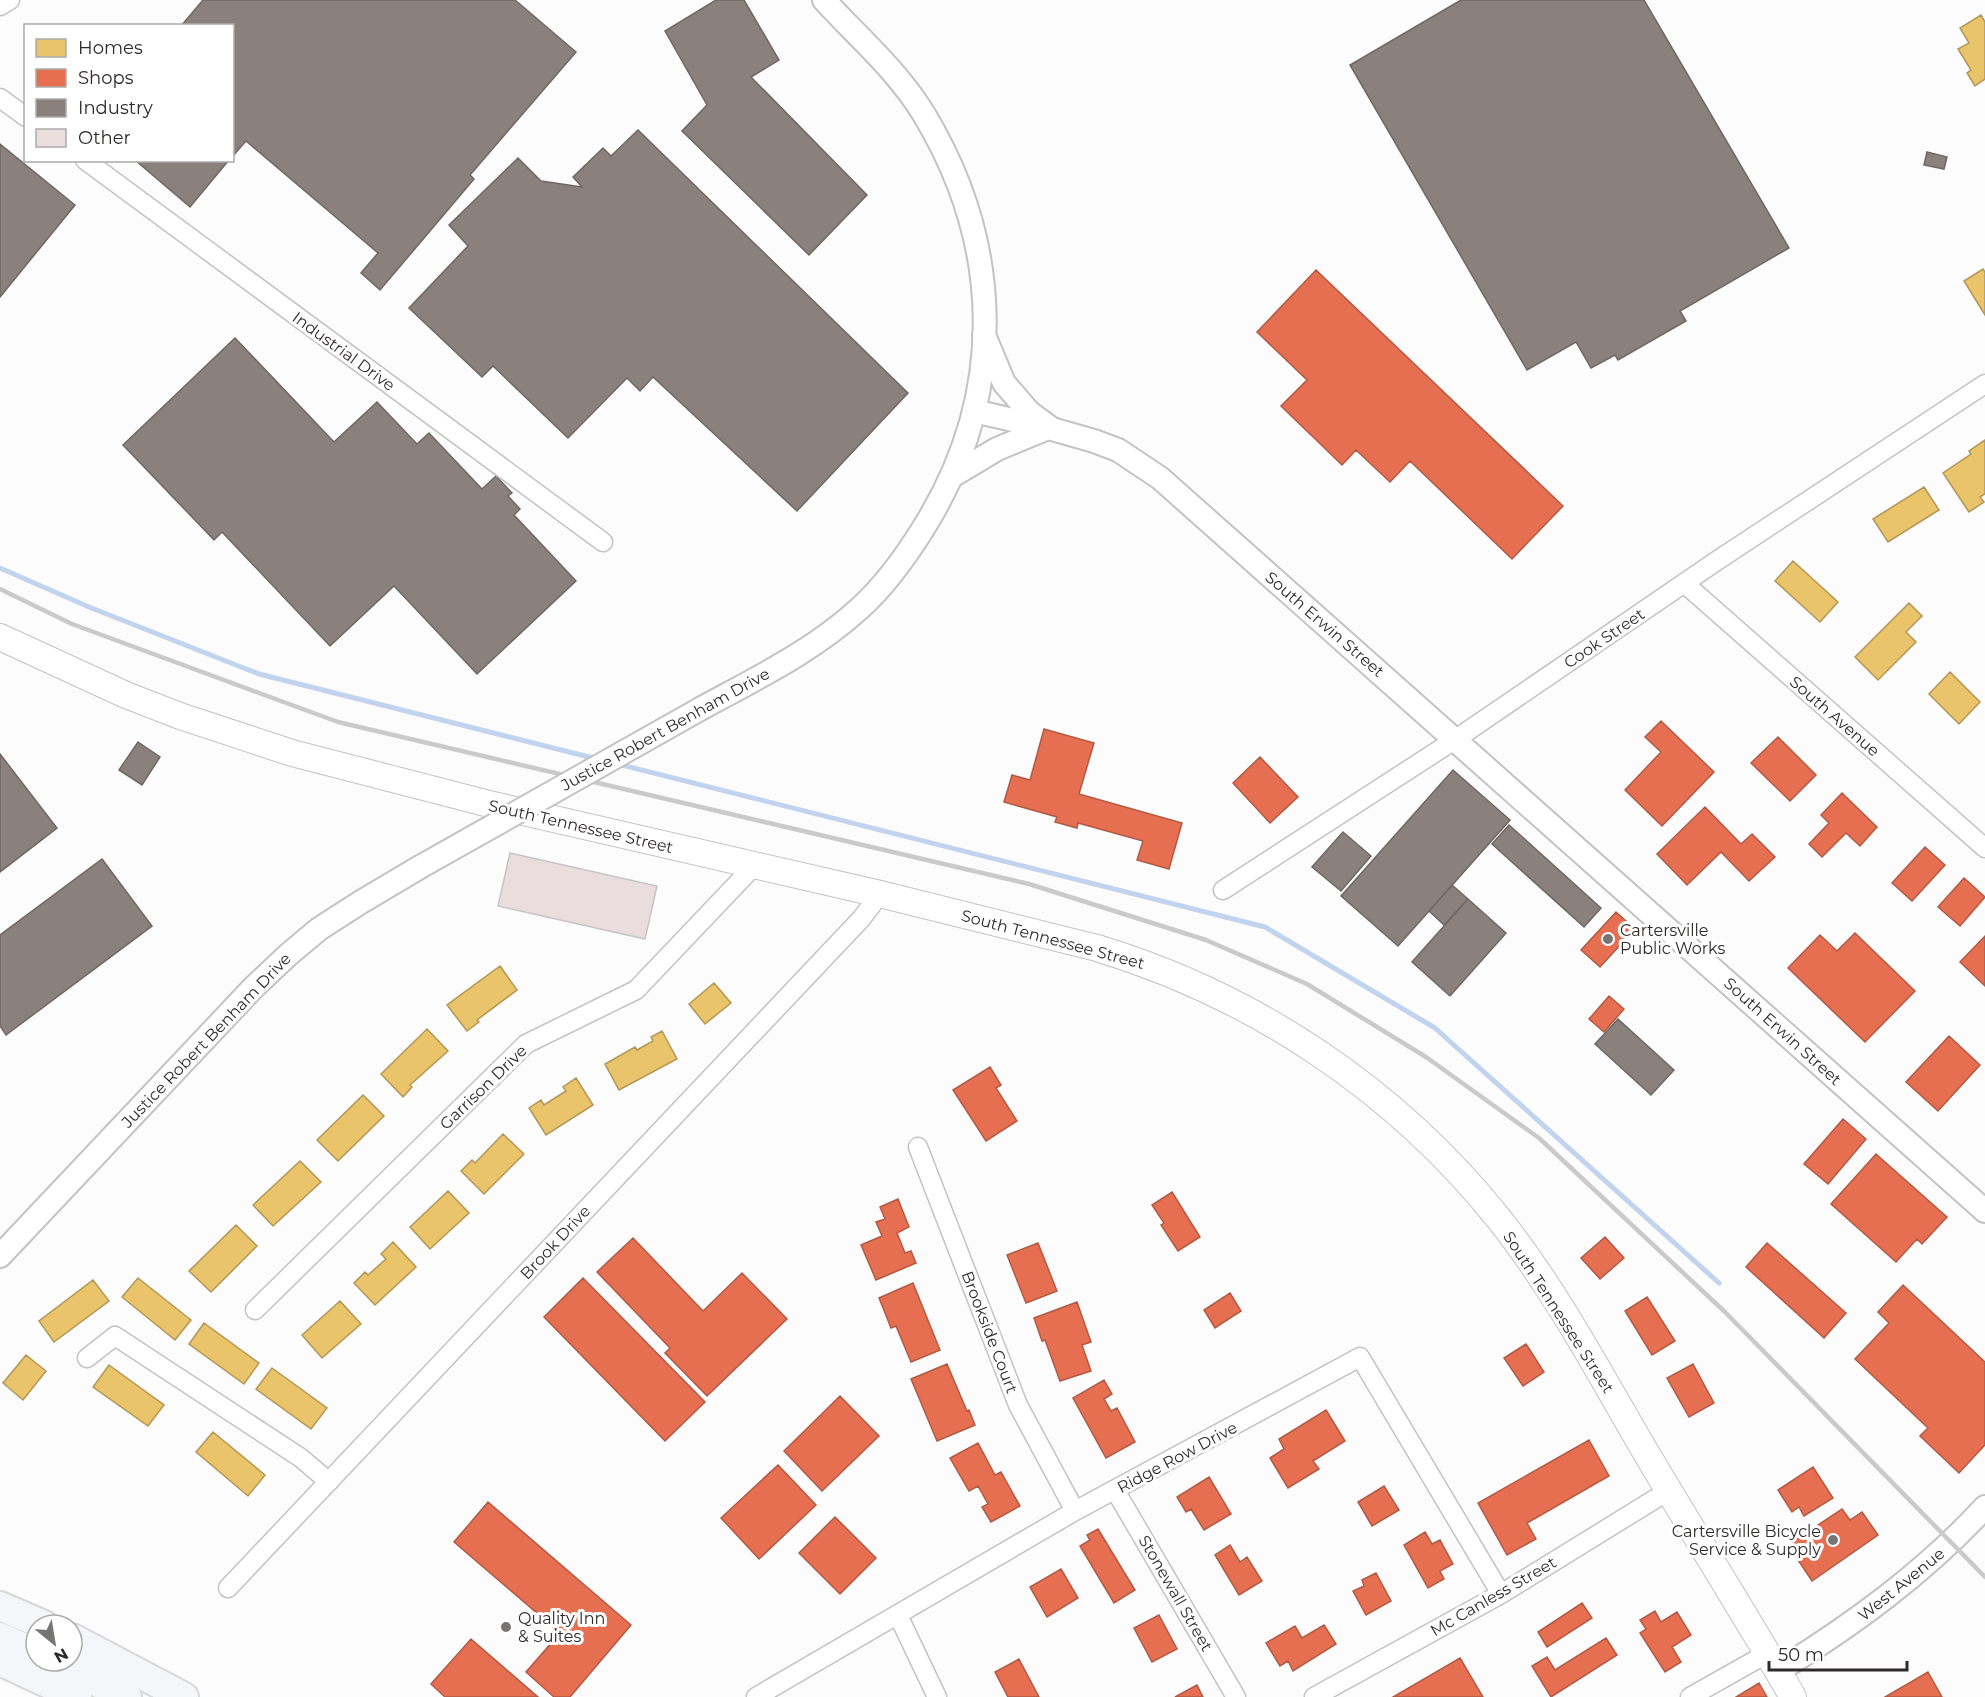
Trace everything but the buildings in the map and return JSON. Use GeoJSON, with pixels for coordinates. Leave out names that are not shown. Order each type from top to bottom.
{"type":"FeatureCollection","features":[{"type":"Feature","properties":{"kind":"main road","name":"South Tennessee Street"},"geometry":{"type":"LineString","coordinates":[[0,637],[126,695],[180,716],[292,753],[493,806],[880,894],[1061,938],[1156,968],[1246,1009],[1318,1052],[1385,1102],[1436,1148],[1499,1219],[1548,1290],[1793,1697]]}},
{"type":"Feature","properties":{"kind":"main road"},"geometry":{"type":"LineString","coordinates":[[0,1606],[24,1616]]}},
{"type":"Feature","properties":{"kind":"main road"},"geometry":{"type":"LineString","coordinates":[[0,1637],[24,1648]]}},
{"type":"Feature","properties":{"kind":"main road"},"geometry":{"type":"LineString","coordinates":[[84,1644],[183,1697]]}},
{"type":"Feature","properties":{"kind":"main road"},"geometry":{"type":"LineString","coordinates":[[0,1661],[77,1697]]}},
{"type":"Feature","properties":{"kind":"main road"},"geometry":{"type":"LineString","coordinates":[[78,1673],[127,1697]]}},
{"type":"Feature","properties":{"kind":"street"},"geometry":{"type":"LineString","coordinates":[[0,6],[10,0]]}},
{"type":"Feature","properties":{"kind":"street"},"geometry":{"type":"LineString","coordinates":[[824,0],[881,57],[905,85],[943,148],[966,202],[982,272],[984,335],[981,377],[974,411]]}},
{"type":"Feature","properties":{"kind":"street"},"geometry":{"type":"LineString","coordinates":[[0,98],[24,116]]}},
{"type":"Feature","properties":{"kind":"street","name":"Industrial Drive"},"geometry":{"type":"LineString","coordinates":[[88,162],[603,542]]}},
{"type":"Feature","properties":{"kind":"street"},"geometry":{"type":"LineString","coordinates":[[984,335],[1004,383],[1029,412],[1050,429]]}},
{"type":"Feature","properties":{"kind":"street","name":"Cook Street"},"geometry":{"type":"LineString","coordinates":[[1223,890],[1456,739],[1684,583],[1985,384]]}},
{"type":"Feature","properties":{"kind":"street","name":"South Erwin Street"},"geometry":{"type":"LineString","coordinates":[[974,411],[1094,441],[1118,450],[1147,468],[1456,739],[1985,1211]]}},
{"type":"Feature","properties":{"kind":"street","name":"Justice Robert Benham Drive"},"geometry":{"type":"LineString","coordinates":[[0,1256],[252,988],[288,955],[340,915],[420,867],[793,658],[859,609],[892,573],[913,545],[952,476],[968,438],[974,411]]}},
{"type":"Feature","properties":{"kind":"street"},"geometry":{"type":"LineString","coordinates":[[952,476],[997,449],[1050,429]]}},
{"type":"Feature","properties":{"kind":"street","name":"South Avenue"},"geometry":{"type":"LineString","coordinates":[[1684,583],[1985,848]]}},
{"type":"Feature","properties":{"kind":"street","name":"Garrison Drive"},"geometry":{"type":"LineString","coordinates":[[255,1310],[526,1044],[636,990],[754,866]]}},
{"type":"Feature","properties":{"kind":"street","name":"Brook Drive"},"geometry":{"type":"LineString","coordinates":[[228,1588],[861,919],[880,894]]}},
{"type":"Feature","properties":{"kind":"street","name":"Brookside Court"},"geometry":{"type":"LineString","coordinates":[[918,1147],[1018,1405],[1075,1511]]}},
{"type":"Feature","properties":{"kind":"street"},"geometry":{"type":"LineString","coordinates":[[87,1358],[115,1336],[301,1458],[329,1482]]}},
{"type":"Feature","properties":{"kind":"street","name":"Ridge Row Drive"},"geometry":{"type":"LineString","coordinates":[[756,1697],[1075,1511],[1360,1357],[1501,1594]]}},
{"type":"Feature","properties":{"kind":"street","name":"Stonewall Street"},"geometry":{"type":"LineString","coordinates":[[1115,1490],[1236,1697]]}},
{"type":"Feature","properties":{"kind":"street","name":"Mc Canless Street"},"geometry":{"type":"LineString","coordinates":[[1314,1697],[1501,1594],[1668,1491]]}},
{"type":"Feature","properties":{"kind":"street","name":"West Avenue"},"geometry":{"type":"LineString","coordinates":[[1773,1662],[1851,1625],[1900,1588],[1951,1543],[1985,1508]]}},
{"type":"Feature","properties":{"kind":"street"},"geometry":{"type":"LineString","coordinates":[[898,1615],[938,1697]]}},
{"type":"Feature","properties":{"kind":"street"},"geometry":{"type":"LineString","coordinates":[[1690,1697],[1773,1662]]}},
{"type":"Feature","properties":{"kind":"waterway"},"geometry":{"type":"LineString","coordinates":[[0,568],[89,607],[259,674],[597,759]]}},
{"type":"Feature","properties":{"kind":"waterway"},"geometry":{"type":"LineString","coordinates":[[618,764],[1265,927],[1435,1028],[1719,1283]]}},
{"type":"Feature","properties":{"kind":"railway"},"geometry":{"type":"LineString","coordinates":[[0,589],[72,624],[338,722],[1029,884],[1206,940],[1307,984],[1426,1057],[1539,1138],[1725,1312],[1985,1577]]}},
{"type":"Feature","properties":{"kind":"place","name":"Cartersville Public Works"},"geometry":{"type":"Point","coordinates":[1608,939]}},
{"type":"Feature","properties":{"kind":"place","name":"Cartersville Bicycle Service & Supply"},"geometry":{"type":"Point","coordinates":[1833,1540]}},
{"type":"Feature","properties":{"kind":"place","name":"Quality Inn & Suites"},"geometry":{"type":"Point","coordinates":[506,1627]}}]}
